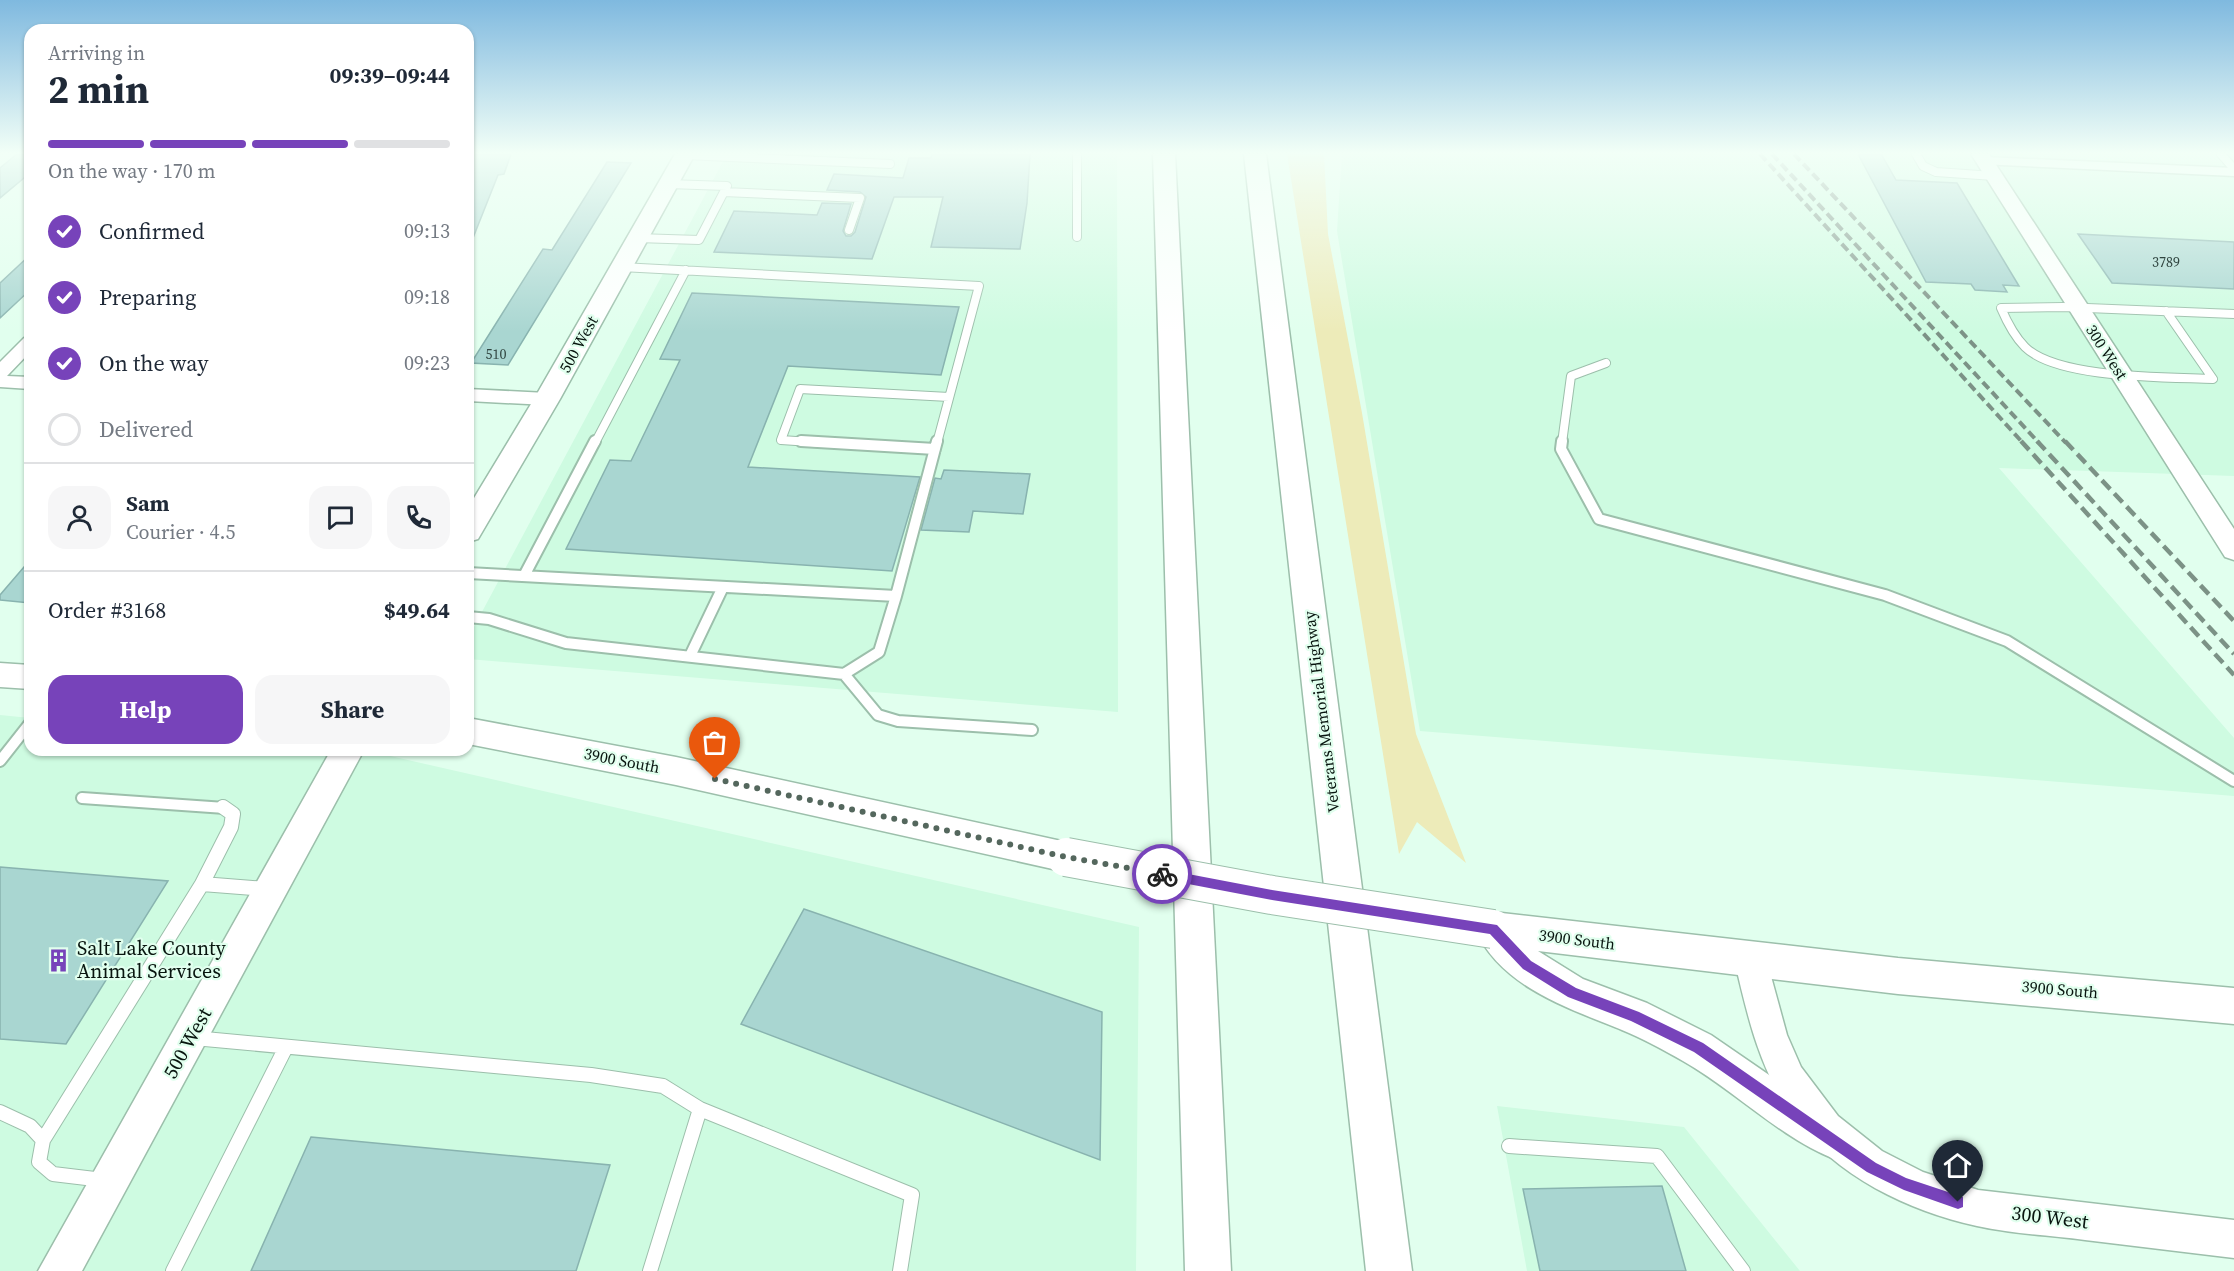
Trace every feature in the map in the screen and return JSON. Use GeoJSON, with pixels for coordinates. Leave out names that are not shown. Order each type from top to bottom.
{"type":"FeatureCollection","features":[{"type":"Feature","properties":{"kind":"highway"},"geometry":{"type":"LineString","coordinates":[[1166,213],[1208,1271]]}},
{"type":"Feature","properties":{"kind":"highway","name":"Veterans Memorial Highway"},"geometry":{"type":"LineString","coordinates":[[1262,213],[1389,1271]]}},
{"type":"Feature","properties":{"kind":"main road","name":"500 West"},"geometry":{"type":"LineString","coordinates":[[474,522],[547,399],[651,213]]}},
{"type":"Feature","properties":{"kind":"main road"},"geometry":{"type":"LineString","coordinates":[[0,675],[24,677]]}},
{"type":"Feature","properties":{"kind":"main road","name":"3900 South"},"geometry":{"type":"LineString","coordinates":[[474,732],[676,771],[1066,857],[1272,895],[1493,929],[1898,976],[2234,1006]]}},
{"type":"Feature","properties":{"kind":"main road","name":"500 West"},"geometry":{"type":"LineString","coordinates":[[59,1271],[345,756]]}},
{"type":"Feature","properties":{"kind":"main road"},"geometry":{"type":"LineString","coordinates":[[1493,929],[1527,965],[1572,993],[1634,1016],[1698,1048],[1777,1104],[1832,1138]]}},
{"type":"Feature","properties":{"kind":"street","name":"300 West"},"geometry":{"type":"LineString","coordinates":[[2018,213],[2234,550]]}},
{"type":"Feature","properties":{"kind":"street"},"geometry":{"type":"LineString","coordinates":[[0,372],[24,348]]}},
{"type":"Feature","properties":{"kind":"street"},"geometry":{"type":"LineString","coordinates":[[0,381],[24,383]]}},
{"type":"Feature","properties":{"kind":"street"},"geometry":{"type":"LineString","coordinates":[[474,395],[547,399]]}},
{"type":"Feature","properties":{"kind":"street","name":"300 West"},"geometry":{"type":"LineString","coordinates":[[1750,958],[1771,1036],[1788,1079],[1832,1138],[1872,1168],[1904,1184],[1978,1208],[2234,1239]]}},
{"type":"Feature","properties":{"kind":"lane"},"geometry":{"type":"LineString","coordinates":[[637,238],[699,240],[713,213]]}},
{"type":"Feature","properties":{"kind":"lane"},"geometry":{"type":"LineString","coordinates":[[849,230],[855,213]]}},
{"type":"Feature","properties":{"kind":"lane"},"geometry":{"type":"LineString","coordinates":[[1077,213],[1077,237]]}},
{"type":"Feature","properties":{"kind":"lane"},"geometry":{"type":"LineString","coordinates":[[474,618],[489,619],[566,643],[844,674],[879,652],[979,286],[621,267]]}},
{"type":"Feature","properties":{"kind":"lane"},"geometry":{"type":"LineString","coordinates":[[524,576],[686,270]]}},
{"type":"Feature","properties":{"kind":"lane"},"geometry":{"type":"LineString","coordinates":[[2166,311],[2213,379],[2122,375],[2051,363],[2035,356],[2025,348],[2002,312],[2003,306],[2078,306],[2234,314]]}},
{"type":"Feature","properties":{"kind":"lane"},"geometry":{"type":"LineString","coordinates":[[1606,363],[1571,376],[1561,449],[1599,519],[1885,596],[2007,641],[2234,781]]}},
{"type":"Feature","properties":{"kind":"lane"},"geometry":{"type":"LineString","coordinates":[[935,449],[781,440],[800,389],[949,398]]}},
{"type":"Feature","properties":{"kind":"lane"},"geometry":{"type":"LineString","coordinates":[[474,573],[896,596]]}},
{"type":"Feature","properties":{"kind":"lane"},"geometry":{"type":"LineString","coordinates":[[690,657],[723,587]]}},
{"type":"Feature","properties":{"kind":"lane"},"geometry":{"type":"LineString","coordinates":[[844,674],[878,715],[898,721],[1032,730]]}},
{"type":"Feature","properties":{"kind":"lane"},"geometry":{"type":"LineString","coordinates":[[0,761],[24,731]]}},
{"type":"Feature","properties":{"kind":"lane"},"geometry":{"type":"LineString","coordinates":[[82,798],[222,806],[233,814],[231,827],[202,884],[43,1140],[39,1162],[53,1174],[110,1180]]}},
{"type":"Feature","properties":{"kind":"lane"},"geometry":{"type":"LineString","coordinates":[[202,884],[272,890]]}},
{"type":"Feature","properties":{"kind":"lane"},"geometry":{"type":"LineString","coordinates":[[190,1038],[591,1075],[663,1086],[700,1109],[912,1195],[900,1271]]}},
{"type":"Feature","properties":{"kind":"lane"},"geometry":{"type":"LineString","coordinates":[[173,1271],[286,1047]]}},
{"type":"Feature","properties":{"kind":"lane"},"geometry":{"type":"LineString","coordinates":[[650,1271],[700,1109]]}},
{"type":"Feature","properties":{"kind":"lane"},"geometry":{"type":"LineString","coordinates":[[0,1112],[30,1126],[43,1140]]}},
{"type":"Feature","properties":{"kind":"lane"},"geometry":{"type":"LineString","coordinates":[[1509,1146],[1658,1156],[1743,1271]]}},
{"type":"Feature","properties":{"kind":"shaded area"},"geometry":{"type":"Polygon","coordinates":[[[695,213],[1117,213],[1118,712],[474,659],[474,627],[695,213]]]}},
{"type":"Feature","properties":{"kind":"shaded area"},"geometry":{"type":"Polygon","coordinates":[[[1296,213],[1327,213],[1328,234],[1362,413],[1416,734],[1466,863],[1417,822],[1399,854],[1296,213]]]}},
{"type":"Feature","properties":{"kind":"shaded area"},"geometry":{"type":"Polygon","coordinates":[[[1338,213],[2234,213],[2234,476],[1999,468],[2234,738],[2234,796],[1420,731],[1337,231],[1338,213]]]}},
{"type":"Feature","properties":{"kind":"shaded area"},"geometry":{"type":"Polygon","coordinates":[[[0,715],[24,717],[24,756],[390,756],[1139,927],[1136,1271],[0,1271],[0,715]]]}},
{"type":"Feature","properties":{"kind":"shaded area"},"geometry":{"type":"Polygon","coordinates":[[[1497,1106],[1684,1127],[1800,1271],[1527,1271],[1497,1106]]]}},
{"type":"Feature","properties":{"kind":"building"},"geometry":{"type":"Polygon","coordinates":[[[474,213],[483,213],[474,235],[474,213]]]}},
{"type":"Feature","properties":{"kind":"building"},"geometry":{"type":"Polygon","coordinates":[[[575,213],[600,213],[508,365],[474,363],[474,358],[543,249],[552,250],[575,213]]]}},
{"type":"Feature","properties":{"kind":"building"},"geometry":{"type":"Polygon","coordinates":[[[733,213],[848,213],[843,231],[846,236],[851,236],[855,232],[861,213],[888,213],[872,259],[714,252],[733,213]]]}},
{"type":"Feature","properties":{"kind":"building"},"geometry":{"type":"Polygon","coordinates":[[[939,213],[1025,213],[1020,249],[931,247],[939,213]]]}},
{"type":"Feature","properties":{"kind":"building"},"geometry":{"type":"Polygon","coordinates":[[[1890,213],[1975,213],[2019,286],[2003,285],[2007,292],[1975,290],[1971,284],[1926,282],[1890,213]]]}},
{"type":"Feature","properties":{"kind":"building"},"geometry":{"type":"Polygon","coordinates":[[[2078,234],[2234,242],[2234,289],[2112,283],[2078,234]]]}},
{"type":"Feature","properties":{"kind":"building"},"geometry":{"type":"Polygon","coordinates":[[[24,261],[24,296],[0,318],[0,283],[24,261]]]}},
{"type":"Feature","properties":{"kind":"building"},"geometry":{"type":"Polygon","coordinates":[[[692,293],[959,307],[941,375],[788,366],[748,467],[920,477],[892,571],[566,549],[610,460],[631,461],[680,360],[660,359],[692,293]]]}},
{"type":"Feature","properties":{"kind":"building"},"geometry":{"type":"Polygon","coordinates":[[[944,470],[1030,474],[1023,514],[973,511],[969,532],[921,530],[935,478],[941,479],[944,470]]]}},
{"type":"Feature","properties":{"kind":"building"},"geometry":{"type":"Polygon","coordinates":[[[24,567],[24,602],[0,600],[0,595],[24,567]]]}},
{"type":"Feature","properties":{"kind":"building","name":"Salt Lake County Animal Services"},"geometry":{"type":"Polygon","coordinates":[[[0,867],[168,881],[66,1044],[0,1039],[0,867]]]}},
{"type":"Feature","properties":{"kind":"building"},"geometry":{"type":"Polygon","coordinates":[[[804,909],[1102,1012],[1100,1160],[741,1024],[804,909]]]}},
{"type":"Feature","properties":{"kind":"building"},"geometry":{"type":"Polygon","coordinates":[[[311,1137],[610,1165],[576,1271],[251,1271],[311,1137]]]}},
{"type":"Feature","properties":{"kind":"building"},"geometry":{"type":"Polygon","coordinates":[[[1662,1186],[1686,1271],[1540,1271],[1523,1189],[1662,1186]]]}},
{"type":"Feature","properties":{"kind":"railway"},"geometry":{"type":"LineString","coordinates":[[1814,213],[2023,443]]}},
{"type":"Feature","properties":{"kind":"railway"},"geometry":{"type":"LineString","coordinates":[[1827,213],[2039,443]]}},
{"type":"Feature","properties":{"kind":"railway"},"geometry":{"type":"LineString","coordinates":[[1850,213],[2066,443]]}},
{"type":"Feature","properties":{"kind":"railway"},"geometry":{"type":"LineString","coordinates":[[2021,441],[2234,675]]}},
{"type":"Feature","properties":{"kind":"railway"},"geometry":{"type":"LineString","coordinates":[[2037,441],[2234,654]]}},
{"type":"Feature","properties":{"kind":"railway"},"geometry":{"type":"LineString","coordinates":[[2065,441],[2234,621]]}},
{"type":"Feature","properties":{"kind":"way so far"},"geometry":{"type":"LineString","coordinates":[[715,779],[1066,857],[1162,874]]}},
{"type":"Feature","properties":{"kind":"place","name":"Salt Lake County Animal Services"},"geometry":{"type":"Point","coordinates":[59,960]}},
{"type":"Feature","properties":{"kind":"route"},"geometry":{"type":"LineString","coordinates":[[1162,874],[1272,895],[1493,929],[1527,965],[1572,993],[1634,1016],[1698,1048],[1777,1104],[1832,1138],[1872,1168],[1904,1184],[1958,1202]]}}]}
